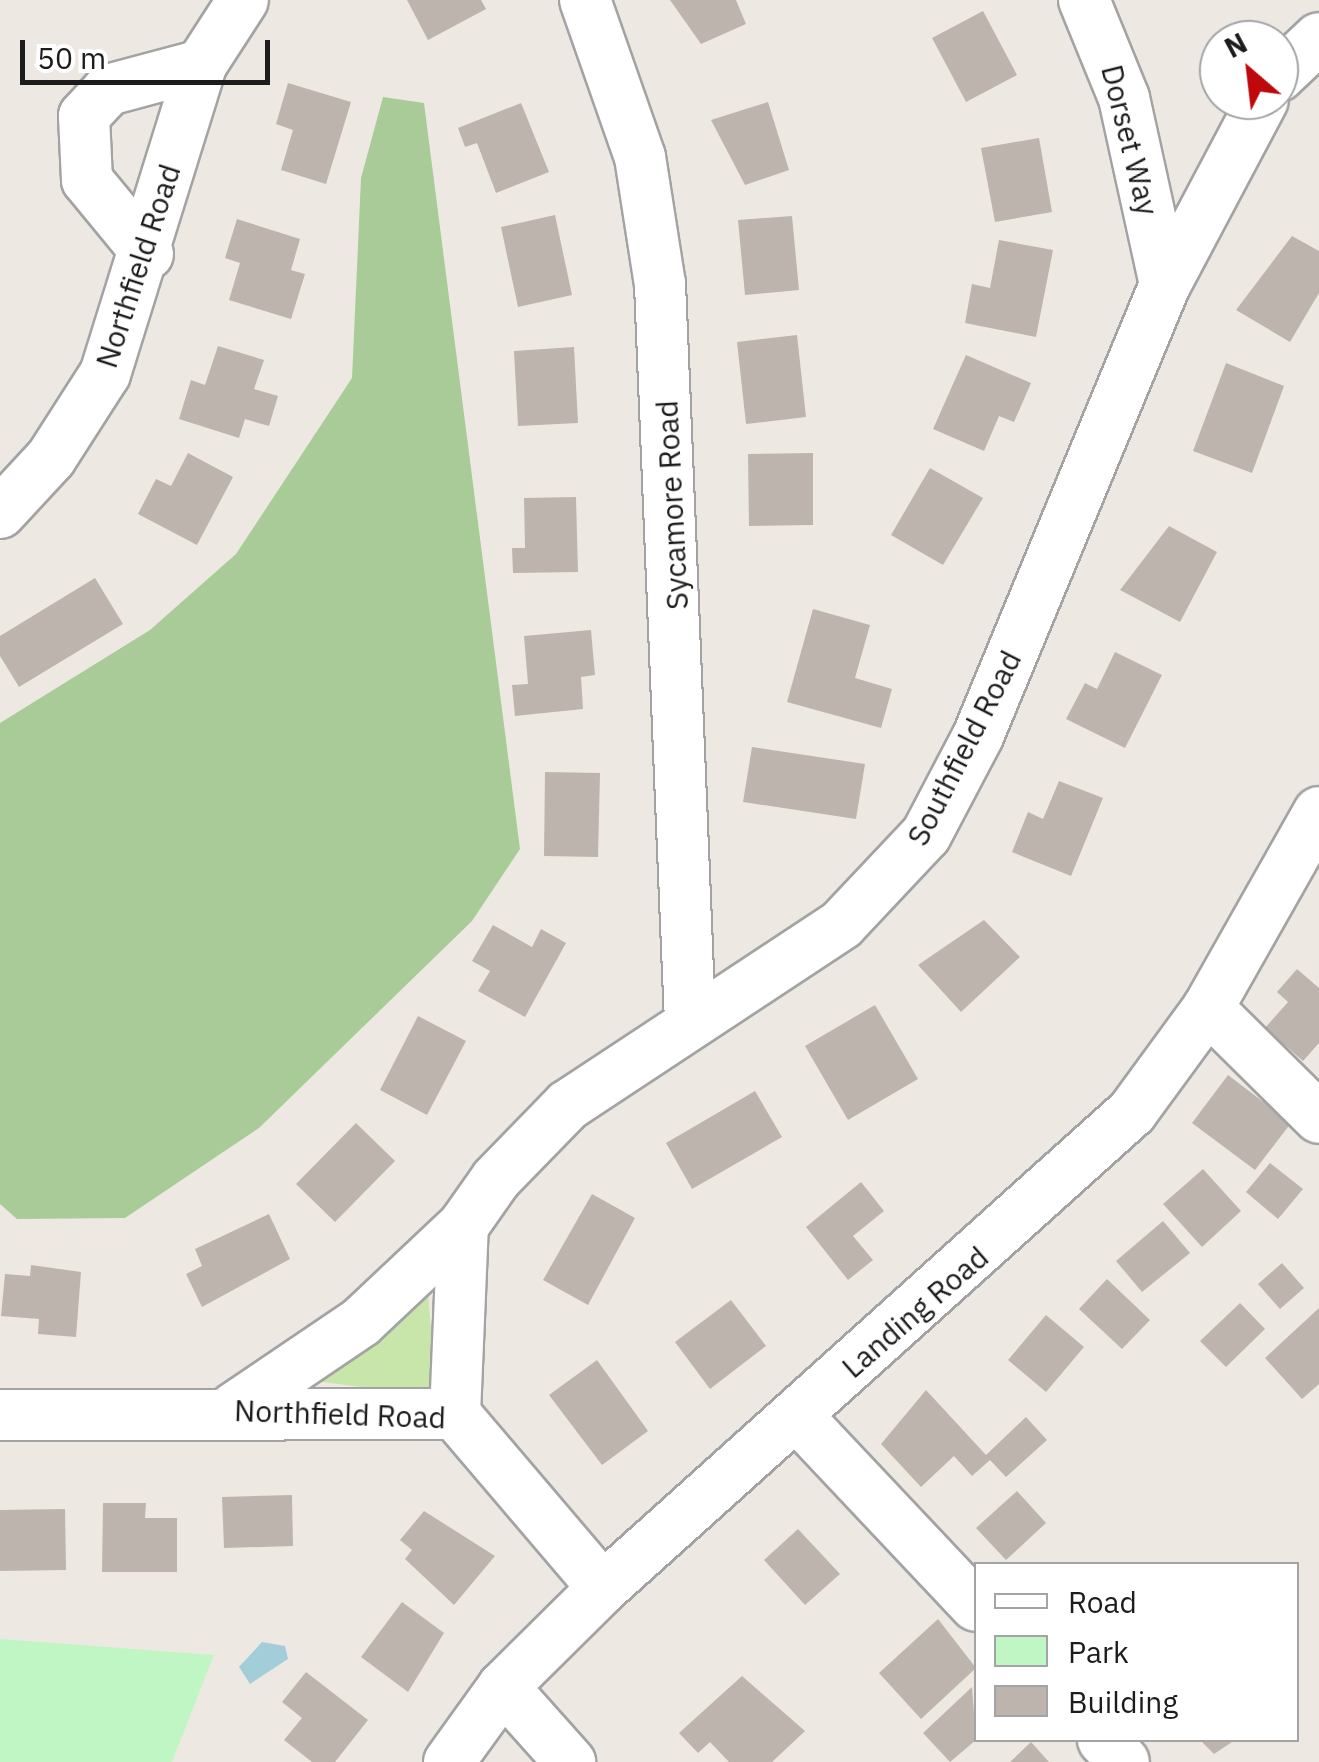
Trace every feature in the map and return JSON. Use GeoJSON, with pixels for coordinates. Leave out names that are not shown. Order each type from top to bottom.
{"type":"FeatureCollection","features":[{"type":"Feature","properties":{"kind":"street","name":"Northfield Road"},"geometry":{"type":"LineString","coordinates":[[0,514],[51,458],[105,374],[148,254],[201,65],[243,0]]}},
{"type":"Feature","properties":{"kind":"street","name":"Sycamore Road"},"geometry":{"type":"LineString","coordinates":[[585,0],[622,90],[660,284],[690,1021]]}},
{"type":"Feature","properties":{"kind":"street","name":"Dorset Way"},"geometry":{"type":"LineString","coordinates":[[1084,0],[1124,98],[1165,284]]}},
{"type":"Feature","properties":{"kind":"street"},"geometry":{"type":"LineString","coordinates":[[1299,57],[1319,38]]}},
{"type":"Feature","properties":{"kind":"street"},"geometry":{"type":"LineString","coordinates":[[148,254],[87,180],[84,116],[108,90],[201,65]]}},
{"type":"Feature","properties":{"kind":"street","name":"Southfield Road"},"geometry":{"type":"LineString","coordinates":[[234,1408],[361,1322],[462,1226],[535,1134],[690,1021],[842,924],[926,835],[993,700],[1165,284],[1252,120]]}},
{"type":"Feature","properties":{"kind":"street","name":"Landing Road"},"geometry":{"type":"LineString","coordinates":[[449,1762],[502,1687],[603,1588],[1050,1195],[1132,1112],[1208,1008],[1319,812]]}},
{"type":"Feature","properties":{"kind":"street"},"geometry":{"type":"LineString","coordinates":[[1208,1008],[1319,1118]]}},
{"type":"Feature","properties":{"kind":"street"},"geometry":{"type":"LineString","coordinates":[[456,1414],[462,1226]]}},
{"type":"Feature","properties":{"kind":"street","name":"Northfield Road"},"geometry":{"type":"LineString","coordinates":[[0,1415],[234,1408],[456,1414],[603,1588]]}},
{"type":"Feature","properties":{"kind":"street"},"geometry":{"type":"LineString","coordinates":[[796,1415],[974,1604]]}},
{"type":"Feature","properties":{"kind":"street"},"geometry":{"type":"LineString","coordinates":[[502,1687],[570,1762]]}},
{"type":"Feature","properties":{"kind":"street"},"geometry":{"type":"LineString","coordinates":[[1105,1742],[1124,1762]]}},
{"type":"Feature","properties":{"kind":"green space"},"geometry":{"type":"Polygon","coordinates":[[[383,97],[424,103],[520,849],[472,921],[259,1128],[125,1218],[17,1219],[0,1204],[0,723],[150,630],[236,554],[352,378],[361,178],[383,97]]]}},
{"type":"Feature","properties":{"kind":"green space"},"geometry":{"type":"Polygon","coordinates":[[[427,1279],[436,1397],[300,1379],[427,1279]]]}},
{"type":"Feature","properties":{"kind":"green space"},"geometry":{"type":"Polygon","coordinates":[[[0,1639],[214,1655],[172,1762],[0,1762],[0,1639]]]}},
{"type":"Feature","properties":{"kind":"water"},"geometry":{"type":"Polygon","coordinates":[[[262,1642],[285,1646],[288,1659],[250,1684],[239,1667],[262,1642]]]}},
{"type":"Feature","properties":{"kind":"building"},"geometry":{"type":"Polygon","coordinates":[[[407,0],[481,0],[486,9],[428,40],[407,0]]]}},
{"type":"Feature","properties":{"kind":"building"},"geometry":{"type":"Polygon","coordinates":[[[670,0],[736,0],[746,24],[701,44],[670,0]]]}},
{"type":"Feature","properties":{"kind":"building"},"geometry":{"type":"Polygon","coordinates":[[[983,11],[1017,75],[966,102],[932,38],[983,11]]]}},
{"type":"Feature","properties":{"kind":"building"},"geometry":{"type":"Polygon","coordinates":[[[288,83],[351,102],[326,184],[281,170],[293,130],[276,124],[288,83]]]}},
{"type":"Feature","properties":{"kind":"building"},"geometry":{"type":"Polygon","coordinates":[[[768,102],[789,170],[745,185],[711,120],[768,102]]]}},
{"type":"Feature","properties":{"kind":"building"},"geometry":{"type":"Polygon","coordinates":[[[521,103],[549,172],[496,193],[477,143],[465,147],[458,128],[521,103]]]}},
{"type":"Feature","properties":{"kind":"building"},"geometry":{"type":"Polygon","coordinates":[[[1039,138],[1052,212],[995,222],[981,148],[1039,138]]]}},
{"type":"Feature","properties":{"kind":"building"},"geometry":{"type":"Polygon","coordinates":[[[555,215],[572,295],[518,307],[501,227],[555,215]]]}},
{"type":"Feature","properties":{"kind":"building"},"geometry":{"type":"Polygon","coordinates":[[[792,216],[799,290],[745,295],[738,220],[792,216]]]}},
{"type":"Feature","properties":{"kind":"building"},"geometry":{"type":"Polygon","coordinates":[[[237,219],[300,239],[291,270],[305,274],[291,319],[229,300],[240,263],[225,258],[237,219]]]}},
{"type":"Feature","properties":{"kind":"building"},"geometry":{"type":"Polygon","coordinates":[[[1292,236],[1319,251],[1319,293],[1290,342],[1236,310],[1292,236]]]}},
{"type":"Feature","properties":{"kind":"building"},"geometry":{"type":"Polygon","coordinates":[[[999,240],[1053,250],[1036,337],[965,323],[972,284],[990,288],[999,240]]]}},
{"type":"Feature","properties":{"kind":"building"},"geometry":{"type":"Polygon","coordinates":[[[797,335],[806,417],[746,424],[737,342],[797,335]]]}},
{"type":"Feature","properties":{"kind":"building"},"geometry":{"type":"Polygon","coordinates":[[[218,346],[264,360],[254,389],[278,396],[269,426],[245,419],[239,438],[179,419],[191,380],[205,385],[218,346]]]}},
{"type":"Feature","properties":{"kind":"building"},"geometry":{"type":"Polygon","coordinates":[[[574,347],[578,423],[518,426],[514,351],[574,347]]]}},
{"type":"Feature","properties":{"kind":"building"},"geometry":{"type":"Polygon","coordinates":[[[966,355],[1031,383],[1014,422],[999,416],[984,451],[933,429],[966,355]]]}},
{"type":"Feature","properties":{"kind":"building"},"geometry":{"type":"Polygon","coordinates":[[[1226,363],[1284,386],[1252,473],[1193,451],[1226,363]]]}},
{"type":"Feature","properties":{"kind":"building"},"geometry":{"type":"Polygon","coordinates":[[[188,453],[233,477],[197,545],[138,514],[156,479],[171,486],[188,453]]]}},
{"type":"Feature","properties":{"kind":"building"},"geometry":{"type":"Polygon","coordinates":[[[813,453],[813,525],[749,526],[748,454],[813,453]]]}},
{"type":"Feature","properties":{"kind":"building"},"geometry":{"type":"Polygon","coordinates":[[[930,468],[983,498],[943,565],[891,535],[930,468]]]}},
{"type":"Feature","properties":{"kind":"building"},"geometry":{"type":"Polygon","coordinates":[[[576,497],[578,572],[513,573],[512,548],[525,548],[524,498],[576,497]]]}},
{"type":"Feature","properties":{"kind":"building"},"geometry":{"type":"Polygon","coordinates":[[[1169,526],[1217,552],[1180,622],[1120,590],[1169,526]]]}},
{"type":"Feature","properties":{"kind":"building"},"geometry":{"type":"Polygon","coordinates":[[[95,578],[123,624],[19,687],[0,656],[0,636],[95,578]]]}},
{"type":"Feature","properties":{"kind":"building"},"geometry":{"type":"Polygon","coordinates":[[[813,609],[870,625],[855,678],[892,689],[881,728],[787,702],[813,609]]]}},
{"type":"Feature","properties":{"kind":"building"},"geometry":{"type":"Polygon","coordinates":[[[591,630],[595,675],[581,677],[583,709],[515,716],[512,685],[528,684],[524,636],[591,630]]]}},
{"type":"Feature","properties":{"kind":"building"},"geometry":{"type":"Polygon","coordinates":[[[1115,652],[1162,675],[1125,748],[1066,719],[1085,683],[1097,689],[1115,652]]]}},
{"type":"Feature","properties":{"kind":"building"},"geometry":{"type":"Polygon","coordinates":[[[752,747],[865,764],[856,819],[743,802],[752,747]]]}},
{"type":"Feature","properties":{"kind":"building"},"geometry":{"type":"Polygon","coordinates":[[[545,772],[600,773],[598,857],[544,856],[545,772]]]}},
{"type":"Feature","properties":{"kind":"building"},"geometry":{"type":"Polygon","coordinates":[[[1059,781],[1103,798],[1071,876],[1012,852],[1028,812],[1043,819],[1059,781]]]}},
{"type":"Feature","properties":{"kind":"building"},"geometry":{"type":"Polygon","coordinates":[[[984,920],[1020,957],[961,1012],[918,965],[984,920]]]}},
{"type":"Feature","properties":{"kind":"building"},"geometry":{"type":"Polygon","coordinates":[[[493,925],[532,947],[541,929],[566,943],[525,1017],[478,991],[490,971],[472,961],[493,925]]]}},
{"type":"Feature","properties":{"kind":"building"},"geometry":{"type":"Polygon","coordinates":[[[1297,969],[1319,988],[1319,1043],[1303,1061],[1265,1028],[1288,1002],[1277,992],[1297,969]]]}},
{"type":"Feature","properties":{"kind":"building"},"geometry":{"type":"Polygon","coordinates":[[[875,1005],[918,1079],[848,1120],[805,1046],[875,1005]]]}},
{"type":"Feature","properties":{"kind":"building"},"geometry":{"type":"Polygon","coordinates":[[[418,1016],[466,1041],[427,1115],[380,1090],[418,1016]]]}},
{"type":"Feature","properties":{"kind":"building"},"geometry":{"type":"Polygon","coordinates":[[[1228,1075],[1291,1123],[1255,1170],[1192,1123],[1228,1075]]]}},
{"type":"Feature","properties":{"kind":"building"},"geometry":{"type":"Polygon","coordinates":[[[755,1091],[782,1137],[692,1189],[666,1143],[755,1091]]]}},
{"type":"Feature","properties":{"kind":"building"},"geometry":{"type":"Polygon","coordinates":[[[356,1123],[395,1161],[335,1222],[296,1184],[356,1123]]]}},
{"type":"Feature","properties":{"kind":"building"},"geometry":{"type":"Polygon","coordinates":[[[1270,1163],[1303,1189],[1278,1219],[1246,1192],[1270,1163]]]}},
{"type":"Feature","properties":{"kind":"building"},"geometry":{"type":"Polygon","coordinates":[[[1203,1169],[1241,1211],[1202,1247],[1163,1204],[1203,1169]]]}},
{"type":"Feature","properties":{"kind":"building"},"geometry":{"type":"Polygon","coordinates":[[[861,1182],[884,1211],[853,1236],[873,1260],[848,1280],[806,1227],[861,1182]]]}},
{"type":"Feature","properties":{"kind":"building"},"geometry":{"type":"Polygon","coordinates":[[[592,1194],[635,1218],[588,1305],[543,1280],[592,1194]]]}},
{"type":"Feature","properties":{"kind":"building"},"geometry":{"type":"Polygon","coordinates":[[[269,1214],[290,1259],[202,1307],[186,1274],[202,1266],[195,1249],[269,1214]]]}},
{"type":"Feature","properties":{"kind":"building"},"geometry":{"type":"Polygon","coordinates":[[[1163,1221],[1190,1253],[1142,1292],[1116,1261],[1163,1221]]]}},
{"type":"Feature","properties":{"kind":"building"},"geometry":{"type":"Polygon","coordinates":[[[1282,1263],[1304,1288],[1280,1309],[1258,1284],[1282,1263]]]}},
{"type":"Feature","properties":{"kind":"building"},"geometry":{"type":"Polygon","coordinates":[[[31,1265],[81,1272],[76,1337],[38,1334],[39,1319],[1,1316],[5,1274],[30,1276],[31,1265]]]}},
{"type":"Feature","properties":{"kind":"building"},"geometry":{"type":"Polygon","coordinates":[[[1107,1279],[1150,1320],[1122,1349],[1079,1309],[1107,1279]]]}},
{"type":"Feature","properties":{"kind":"building"},"geometry":{"type":"Polygon","coordinates":[[[731,1300],[766,1346],[710,1389],[675,1342],[731,1300]]]}},
{"type":"Feature","properties":{"kind":"building"},"geometry":{"type":"Polygon","coordinates":[[[1240,1303],[1265,1329],[1226,1367],[1200,1341],[1240,1303]]]}},
{"type":"Feature","properties":{"kind":"building"},"geometry":{"type":"Polygon","coordinates":[[[1319,1308],[1319,1384],[1302,1399],[1265,1358],[1319,1308]]]}},
{"type":"Feature","properties":{"kind":"building"},"geometry":{"type":"Polygon","coordinates":[[[1046,1315],[1084,1347],[1046,1392],[1008,1360],[1046,1315]]]}},
{"type":"Feature","properties":{"kind":"building"},"geometry":{"type":"Polygon","coordinates":[[[597,1360],[648,1431],[602,1465],[549,1395],[597,1360]]]}},
{"type":"Feature","properties":{"kind":"building"},"geometry":{"type":"Polygon","coordinates":[[[926,1390],[986,1455],[1026,1417],[1047,1440],[1006,1477],[990,1460],[972,1476],[954,1456],[921,1487],[881,1444],[926,1390]]]}},
{"type":"Feature","properties":{"kind":"building"},"geometry":{"type":"Polygon","coordinates":[[[1017,1491],[1046,1523],[1006,1560],[976,1528],[1017,1491]]]}},
{"type":"Feature","properties":{"kind":"building"},"geometry":{"type":"Polygon","coordinates":[[[292,1495],[293,1546],[224,1548],[222,1497],[292,1495]]]}},
{"type":"Feature","properties":{"kind":"building"},"geometry":{"type":"Polygon","coordinates":[[[103,1503],[146,1503],[145,1518],[177,1518],[177,1572],[102,1572],[103,1503]]]}},
{"type":"Feature","properties":{"kind":"building"},"geometry":{"type":"Polygon","coordinates":[[[65,1509],[66,1570],[0,1571],[0,1510],[65,1509]]]}},
{"type":"Feature","properties":{"kind":"building"},"geometry":{"type":"Polygon","coordinates":[[[424,1511],[495,1556],[454,1605],[405,1559],[412,1550],[400,1540],[424,1511]]]}},
{"type":"Feature","properties":{"kind":"building"},"geometry":{"type":"Polygon","coordinates":[[[798,1529],[840,1574],[805,1605],[764,1560],[798,1529]]]}},
{"type":"Feature","properties":{"kind":"building"},"geometry":{"type":"Polygon","coordinates":[[[402,1602],[444,1633],[408,1692],[361,1657],[402,1602]]]}},
{"type":"Feature","properties":{"kind":"building"},"geometry":{"type":"Polygon","coordinates":[[[938,1619],[974,1665],[974,1670],[921,1719],[879,1673],[938,1619]]]}},
{"type":"Feature","properties":{"kind":"building"},"geometry":{"type":"Polygon","coordinates":[[[306,1672],[368,1720],[335,1762],[312,1762],[284,1740],[302,1718],[282,1702],[306,1672]]]}},
{"type":"Feature","properties":{"kind":"building"},"geometry":{"type":"Polygon","coordinates":[[[742,1676],[805,1731],[772,1762],[729,1762],[710,1742],[698,1753],[679,1733],[742,1676]]]}},
{"type":"Feature","properties":{"kind":"building"},"geometry":{"type":"Polygon","coordinates":[[[972,1687],[974,1742],[950,1762],[923,1733],[972,1687]]]}},
{"type":"Feature","properties":{"kind":"building"},"geometry":{"type":"Polygon","coordinates":[[[1031,1742],[1049,1762],[1010,1762],[1031,1742]]]}},
{"type":"Feature","properties":{"kind":"building"},"geometry":{"type":"Polygon","coordinates":[[[1202,1742],[1232,1742],[1214,1754],[1202,1742]]]}}]}
